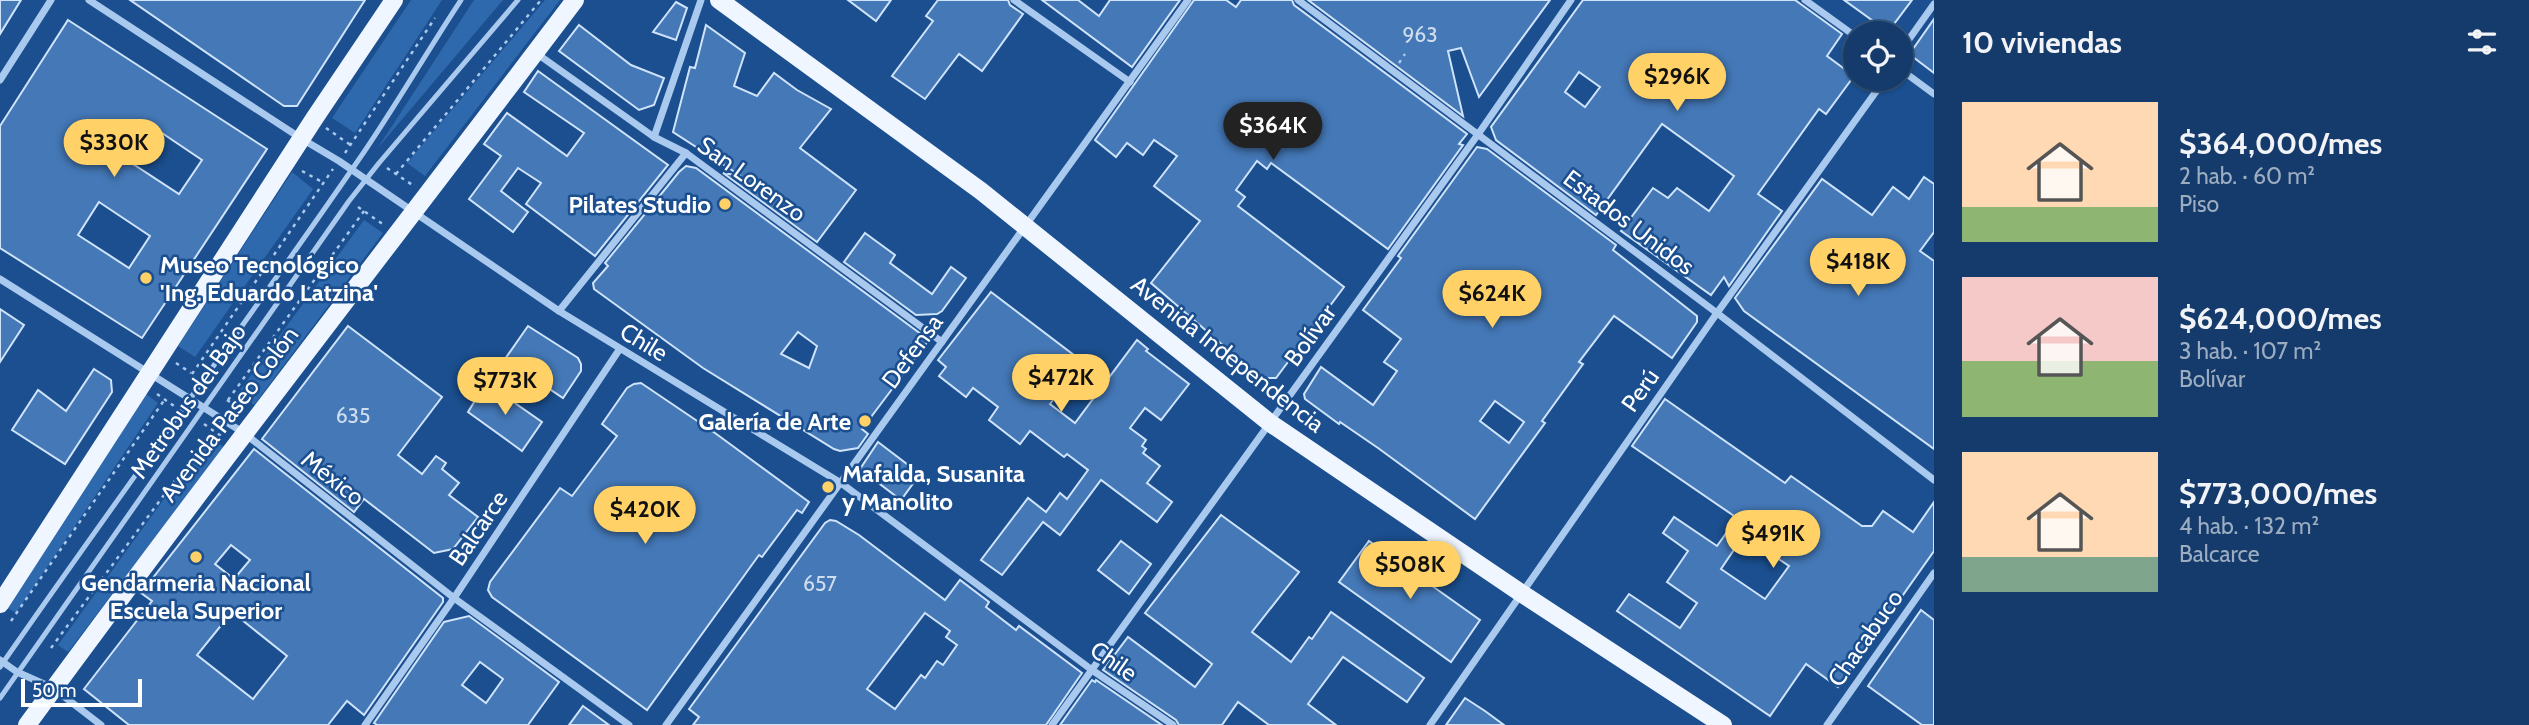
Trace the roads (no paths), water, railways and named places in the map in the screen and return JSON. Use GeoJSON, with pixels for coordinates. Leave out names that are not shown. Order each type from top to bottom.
{"type":"FeatureCollection","features":[{"type":"Feature","properties":{"kind":"main road"},"geometry":{"type":"LineString","coordinates":[[0,604],[394,0]]}},
{"type":"Feature","properties":{"kind":"main road","name":"Avenida Paseo Colón"},"geometry":{"type":"LineString","coordinates":[[27,725],[244,433],[575,0]]}},
{"type":"Feature","properties":{"kind":"main road","name":"Avenida Independencia"},"geometry":{"type":"LineString","coordinates":[[719,0],[1027,226],[1270,424],[1723,725]]}},
{"type":"Feature","properties":{"kind":"street"},"geometry":{"type":"LineString","coordinates":[[0,79],[51,0]]}},
{"type":"Feature","properties":{"kind":"street","name":"Chile"},"geometry":{"type":"LineString","coordinates":[[89,0],[339,161],[619,350],[841,483],[1092,670],[1173,725]]}},
{"type":"Feature","properties":{"kind":"street"},"geometry":{"type":"LineString","coordinates":[[654,137],[701,0]]}},
{"type":"Feature","properties":{"kind":"street"},"geometry":{"type":"LineString","coordinates":[[1014,0],[1130,82]]}},
{"type":"Feature","properties":{"kind":"street","name":"Defensa"},"geometry":{"type":"LineString","coordinates":[[666,725],[1188,0]]}},
{"type":"Feature","properties":{"kind":"street","name":"Estados Unidos"},"geometry":{"type":"LineString","coordinates":[[1298,0],[1717,313],[1934,480]]}},
{"type":"Feature","properties":{"kind":"street","name":"Bolívar"},"geometry":{"type":"LineString","coordinates":[[1052,725],[1479,134],[1571,0]]}},
{"type":"Feature","properties":{"kind":"street"},"geometry":{"type":"LineString","coordinates":[[1805,0],[1843,27]]}},
{"type":"Feature","properties":{"kind":"street"},"geometry":{"type":"LineString","coordinates":[[1913,34],[1934,4]]}},
{"type":"Feature","properties":{"kind":"street","name":"San Lorenzo"},"geometry":{"type":"LineString","coordinates":[[535,52],[654,137],[686,153],[942,342]]}},
{"type":"Feature","properties":{"kind":"street"},"geometry":{"type":"LineString","coordinates":[[1913,79],[1934,94]]}},
{"type":"Feature","properties":{"kind":"street","name":"Perú"},"geometry":{"type":"LineString","coordinates":[[1430,725],[1717,313],[1876,91]]}},
{"type":"Feature","properties":{"kind":"street"},"geometry":{"type":"LineString","coordinates":[[559,311],[686,153]]}},
{"type":"Feature","properties":{"kind":"street","name":"México"},"geometry":{"type":"LineString","coordinates":[[0,279],[244,433],[454,598],[629,725]]}},
{"type":"Feature","properties":{"kind":"street","name":"Balcarce"},"geometry":{"type":"LineString","coordinates":[[365,725],[454,598],[619,350]]}},
{"type":"Feature","properties":{"kind":"street","name":"Chacabuco"},"geometry":{"type":"LineString","coordinates":[[1827,725],[1934,573]]}},
{"type":"Feature","properties":{"kind":"street"},"geometry":{"type":"LineString","coordinates":[[1,663],[53,688],[101,725]]}},
{"type":"Feature","properties":{"kind":"lane","name":"Metrobus del Bajo"},"geometry":{"type":"LineString","coordinates":[[1,663],[352,170],[461,0]]}},
{"type":"Feature","properties":{"kind":"lane","name":"Metrobus del Bajo"},"geometry":{"type":"LineString","coordinates":[[0,698],[366,180],[518,0]]}},
{"type":"Feature","properties":{"kind":"place","name":"Pilates Studio"},"geometry":{"type":"Point","coordinates":[725,204]}},
{"type":"Feature","properties":{"kind":"place","name":"Museo Tecnológico 'Ing. Eduardo Latzina'"},"geometry":{"type":"Point","coordinates":[146,278]}},
{"type":"Feature","properties":{"kind":"place","name":"Galería de Arte"},"geometry":{"type":"Point","coordinates":[865,421]}},
{"type":"Feature","properties":{"kind":"place","name":"Mafalda, Susanita y Manolito"},"geometry":{"type":"Point","coordinates":[828,487]}},
{"type":"Feature","properties":{"kind":"place","name":"Gendarmeria Nacional Escuela Superior"},"geometry":{"type":"Point","coordinates":[196,557]}}]}
